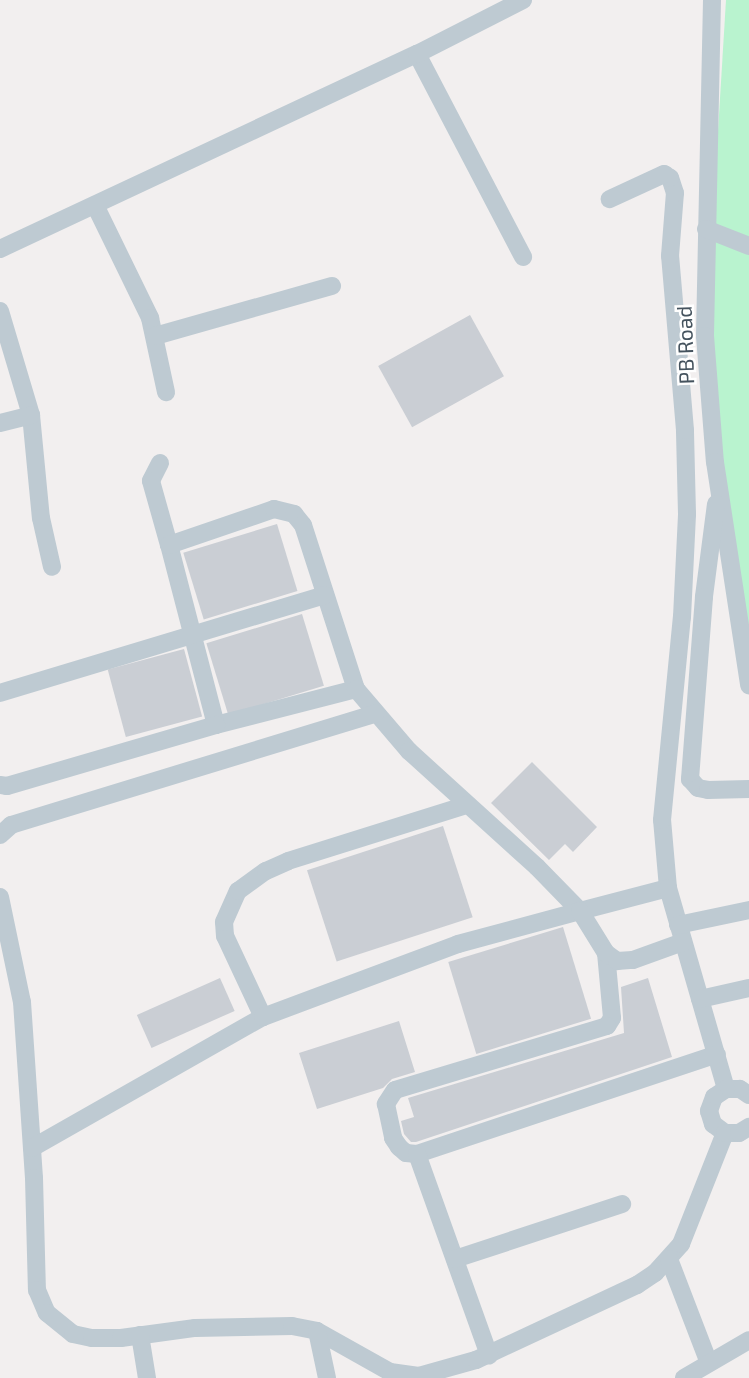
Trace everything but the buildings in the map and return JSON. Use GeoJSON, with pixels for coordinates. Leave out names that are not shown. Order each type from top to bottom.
{"type":"FeatureCollection","features":[{"type":"Feature","properties":{"kind":"street"},"geometry":{"type":"LineString","coordinates":[[0,249],[417,54],[523,0]]}},
{"type":"Feature","properties":{"kind":"street","name":"PB Road"},"geometry":{"type":"LineString","coordinates":[[712,0],[705,336],[719,485],[749,685]]}},
{"type":"Feature","properties":{"kind":"street"},"geometry":{"type":"LineString","coordinates":[[417,54],[523,257]]}},
{"type":"Feature","properties":{"kind":"street"},"geometry":{"type":"LineString","coordinates":[[610,200],[664,174],[670,178],[675,193],[670,256],[685,430],[687,514],[682,617],[662,820],[667,888],[726,1089]]}},
{"type":"Feature","properties":{"kind":"street"},"geometry":{"type":"LineString","coordinates":[[95,205],[150,318],[166,393]]}},
{"type":"Feature","properties":{"kind":"street"},"geometry":{"type":"LineString","coordinates":[[706,229],[749,246]]}},
{"type":"Feature","properties":{"kind":"street"},"geometry":{"type":"LineString","coordinates":[[155,336],[332,286]]}},
{"type":"Feature","properties":{"kind":"street"},"geometry":{"type":"LineString","coordinates":[[1,315],[31,415],[41,518],[52,567]]}},
{"type":"Feature","properties":{"kind":"street"},"geometry":{"type":"LineString","coordinates":[[0,423],[31,415]]}},
{"type":"Feature","properties":{"kind":"street"},"geometry":{"type":"LineString","coordinates":[[160,463],[151,481],[216,725]]}},
{"type":"Feature","properties":{"kind":"street"},"geometry":{"type":"LineString","coordinates":[[719,485],[704,597],[690,779],[698,788],[708,790],[749,789]]}},
{"type":"Feature","properties":{"kind":"street"},"geometry":{"type":"LineString","coordinates":[[169,545],[274,509],[287,510],[303,525],[356,689],[375,714],[580,911],[606,953],[612,1018],[607,1026],[391,1093],[386,1104],[393,1138],[402,1150],[417,1154],[717,1054]]}},
{"type":"Feature","properties":{"kind":"street"},"geometry":{"type":"LineString","coordinates":[[0,692],[326,595]]}},
{"type":"Feature","properties":{"kind":"street"},"geometry":{"type":"LineString","coordinates":[[0,785],[7,786],[216,725],[356,689]]}},
{"type":"Feature","properties":{"kind":"street"},"geometry":{"type":"LineString","coordinates":[[0,835],[11,825],[375,714]]}},
{"type":"Feature","properties":{"kind":"street"},"geometry":{"type":"LineString","coordinates":[[264,1017],[225,936],[223,922],[238,891],[266,871],[288,861],[467,805]]}},
{"type":"Feature","properties":{"kind":"street"},"geometry":{"type":"LineString","coordinates":[[32,1148],[264,1017],[458,944],[667,888]]}},
{"type":"Feature","properties":{"kind":"street"},"geometry":{"type":"LineString","coordinates":[[0,897],[22,1002],[32,1148],[37,1290],[47,1313],[73,1334],[140,1335],[195,1328],[292,1326],[317,1331],[390,1372],[419,1376],[465,1371],[489,1355],[637,1285],[669,1259],[681,1244],[725,1133]]}},
{"type":"Feature","properties":{"kind":"street"},"geometry":{"type":"LineString","coordinates":[[606,953],[623,962],[681,934],[749,910]]}},
{"type":"Feature","properties":{"kind":"street"},"geometry":{"type":"LineString","coordinates":[[700,999],[749,988]]}},
{"type":"Feature","properties":{"kind":"street"},"geometry":{"type":"LineString","coordinates":[[749,1095],[740,1089],[726,1089],[714,1097],[709,1111],[713,1124],[725,1133],[739,1133],[749,1127]]}},
{"type":"Feature","properties":{"kind":"street"},"geometry":{"type":"LineString","coordinates":[[417,1154],[489,1355]]}},
{"type":"Feature","properties":{"kind":"street"},"geometry":{"type":"LineString","coordinates":[[454,1259],[622,1204]]}},
{"type":"Feature","properties":{"kind":"street"},"geometry":{"type":"LineString","coordinates":[[669,1259],[709,1363]]}},
{"type":"Feature","properties":{"kind":"street"},"geometry":{"type":"LineString","coordinates":[[317,1331],[327,1378]]}},
{"type":"Feature","properties":{"kind":"street"},"geometry":{"type":"LineString","coordinates":[[140,1335],[147,1378]]}},
{"type":"Feature","properties":{"kind":"street"},"geometry":{"type":"LineString","coordinates":[[684,1378],[749,1340]]}},
{"type":"Feature","properties":{"kind":"green space"},"geometry":{"type":"Polygon","coordinates":[[[726,0],[749,0],[749,677],[705,345],[726,0]]]}}]}
